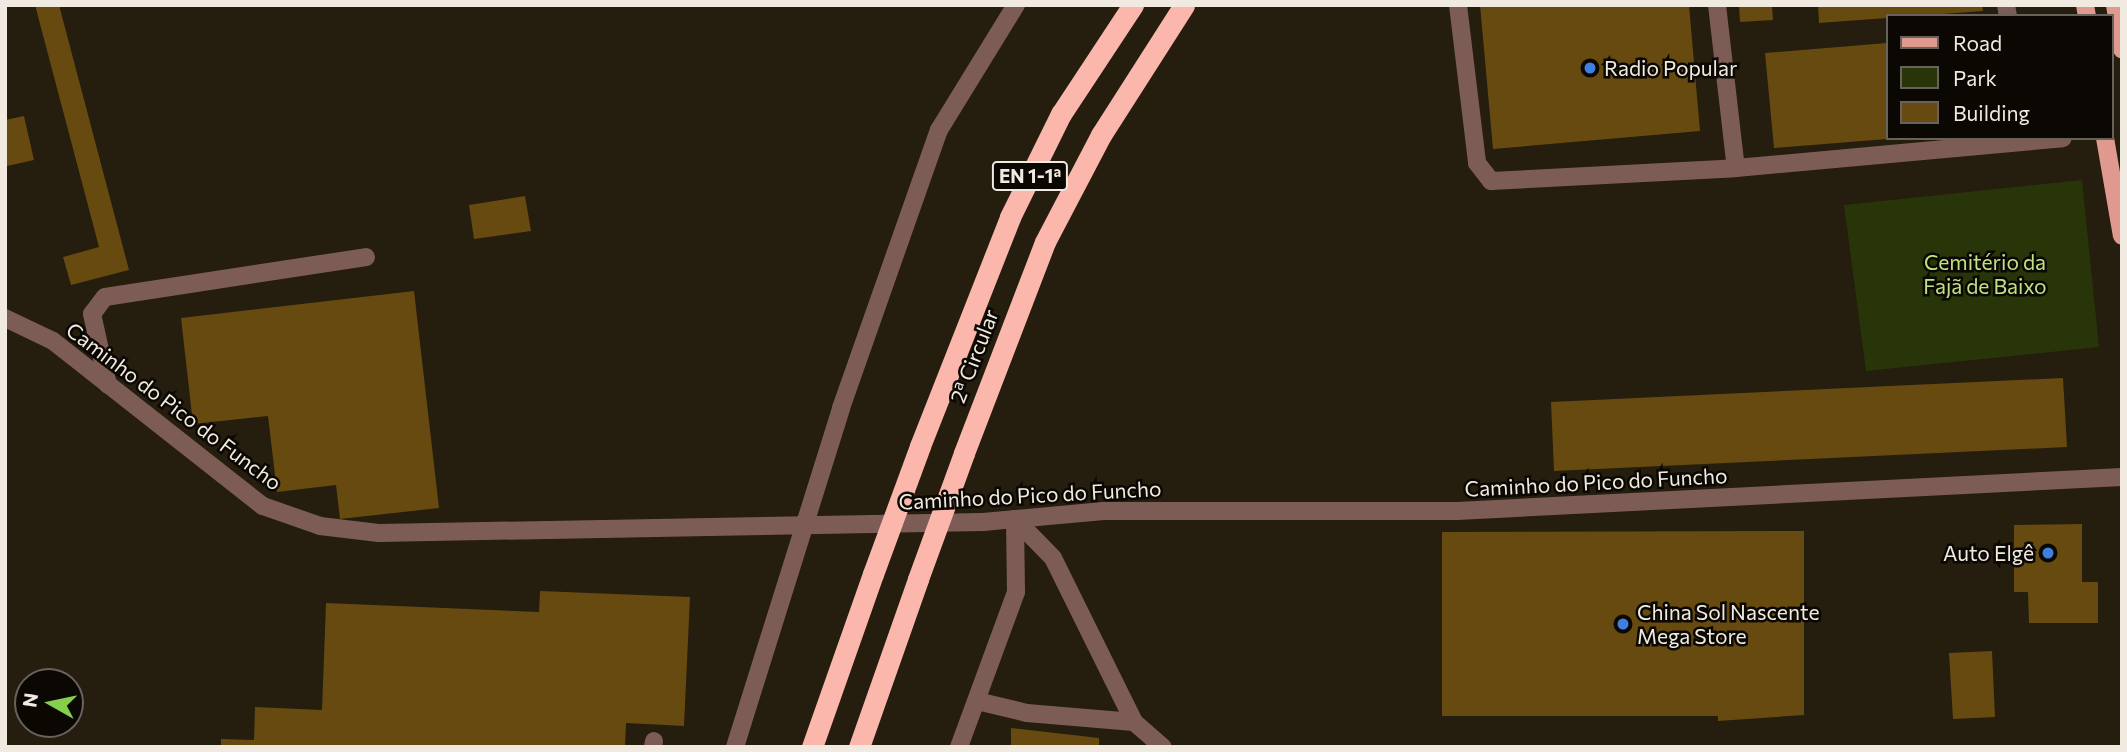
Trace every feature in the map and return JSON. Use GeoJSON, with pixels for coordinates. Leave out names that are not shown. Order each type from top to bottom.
{"type":"FeatureCollection","features":[{"type":"Feature","properties":{"kind":"highway","name":"2ª Circular"},"geometry":{"type":"LineString","coordinates":[[812,747],[920,446],[1010,217],[1061,114],[1133,5]]}},
{"type":"Feature","properties":{"kind":"highway","name":"2ª Circular"},"geometry":{"type":"LineString","coordinates":[[859,747],[964,453],[1045,242],[1101,135],[1184,5]]}},
{"type":"Feature","properties":{"kind":"main road"},"geometry":{"type":"LineString","coordinates":[[2115,5],[2122,49]]}},
{"type":"Feature","properties":{"kind":"main road"},"geometry":{"type":"LineString","coordinates":[[2105,140],[2122,236]]}},
{"type":"Feature","properties":{"kind":"street"},"geometry":{"type":"LineString","coordinates":[[735,747],[807,526],[841,408],[939,130],[1016,5]]}},
{"type":"Feature","properties":{"kind":"street"},"geometry":{"type":"LineString","coordinates":[[1458,5],[1478,163],[1491,181],[1736,168],[2024,140]]}},
{"type":"Feature","properties":{"kind":"street"},"geometry":{"type":"LineString","coordinates":[[1717,5],[1736,168]]}},
{"type":"Feature","properties":{"kind":"street"},"geometry":{"type":"LineString","coordinates":[[108,385],[92,314],[105,297],[366,257]]}},
{"type":"Feature","properties":{"kind":"street","name":"Caminho do Pico do Funcho"},"geometry":{"type":"LineString","coordinates":[[5,318],[53,341],[263,506],[320,526],[379,533],[807,526],[1015,519],[1103,511],[1458,511],[2122,477]]}},
{"type":"Feature","properties":{"kind":"street"},"geometry":{"type":"LineString","coordinates":[[959,747],[1016,592],[1015,519]]}},
{"type":"Feature","properties":{"kind":"street"},"geometry":{"type":"LineString","coordinates":[[1015,519],[1053,558],[1134,722],[1163,747]]}},
{"type":"Feature","properties":{"kind":"street"},"geometry":{"type":"LineString","coordinates":[[977,701],[1027,713],[1134,722]]}},
{"type":"Feature","properties":{"kind":"green space","name":"Cemitério da Fajã de Baixo"},"geometry":{"type":"Polygon","coordinates":[[[2082,180],[2099,347],[1866,371],[1844,205],[2082,180]]]}},
{"type":"Feature","properties":{"kind":"building"},"geometry":{"type":"Polygon","coordinates":[[[35,5],[59,5],[129,270],[71,285],[63,257],[99,247],[35,5]]]}},
{"type":"Feature","properties":{"kind":"building","name":"Radio Popular"},"geometry":{"type":"Polygon","coordinates":[[[1480,5],[1689,5],[1700,131],[1493,149],[1480,5]]]}},
{"type":"Feature","properties":{"kind":"building"},"geometry":{"type":"Polygon","coordinates":[[[1739,5],[1772,5],[1773,20],[1740,22],[1739,5]]]}},
{"type":"Feature","properties":{"kind":"building"},"geometry":{"type":"Polygon","coordinates":[[[1818,5],[1982,5],[1983,11],[1885,14],[1885,18],[1819,23],[1818,5]]]}},
{"type":"Feature","properties":{"kind":"building"},"geometry":{"type":"Polygon","coordinates":[[[1885,43],[1885,139],[1774,148],[1765,53],[1885,43]]]}},
{"type":"Feature","properties":{"kind":"building"},"geometry":{"type":"Polygon","coordinates":[[[24,116],[34,160],[7,166],[5,120],[24,116]]]}},
{"type":"Feature","properties":{"kind":"building"},"geometry":{"type":"Polygon","coordinates":[[[525,196],[531,231],[474,239],[469,205],[525,196]]]}},
{"type":"Feature","properties":{"kind":"building"},"geometry":{"type":"Polygon","coordinates":[[[414,291],[439,508],[340,519],[336,485],[277,492],[268,416],[193,424],[181,318],[414,291]]]}},
{"type":"Feature","properties":{"kind":"building"},"geometry":{"type":"Polygon","coordinates":[[[2063,378],[2067,447],[1554,471],[1551,402],[2063,378]]]}},
{"type":"Feature","properties":{"kind":"building","name":"Auto Elgê"},"geometry":{"type":"Polygon","coordinates":[[[2082,524],[2082,582],[2098,582],[2098,623],[2029,623],[2028,592],[2014,592],[2014,525],[2082,524]]]}},
{"type":"Feature","properties":{"kind":"building","name":"China Sol Nascente Mega Store"},"geometry":{"type":"Polygon","coordinates":[[[1804,531],[1804,715],[1718,721],[1718,716],[1442,716],[1442,532],[1804,531]]]}},
{"type":"Feature","properties":{"kind":"building"},"geometry":{"type":"Polygon","coordinates":[[[540,591],[690,597],[684,726],[626,723],[625,747],[221,747],[221,739],[254,740],[255,707],[322,710],[326,603],[539,612],[540,591]]]}},
{"type":"Feature","properties":{"kind":"building"},"geometry":{"type":"Polygon","coordinates":[[[1992,651],[1995,717],[1953,719],[1949,653],[1992,651]]]}},
{"type":"Feature","properties":{"kind":"building"},"geometry":{"type":"Polygon","coordinates":[[[1011,728],[1099,738],[1099,747],[1011,747],[1011,728]]]}},
{"type":"Feature","properties":{"kind":"place","name":"Radio Popular"},"geometry":{"type":"Point","coordinates":[1590,68]}},
{"type":"Feature","properties":{"kind":"place","name":"Auto Elgê"},"geometry":{"type":"Point","coordinates":[2048,553]}},
{"type":"Feature","properties":{"kind":"place","name":"China Sol Nascente Mega Store"},"geometry":{"type":"Point","coordinates":[1623,624]}}]}
